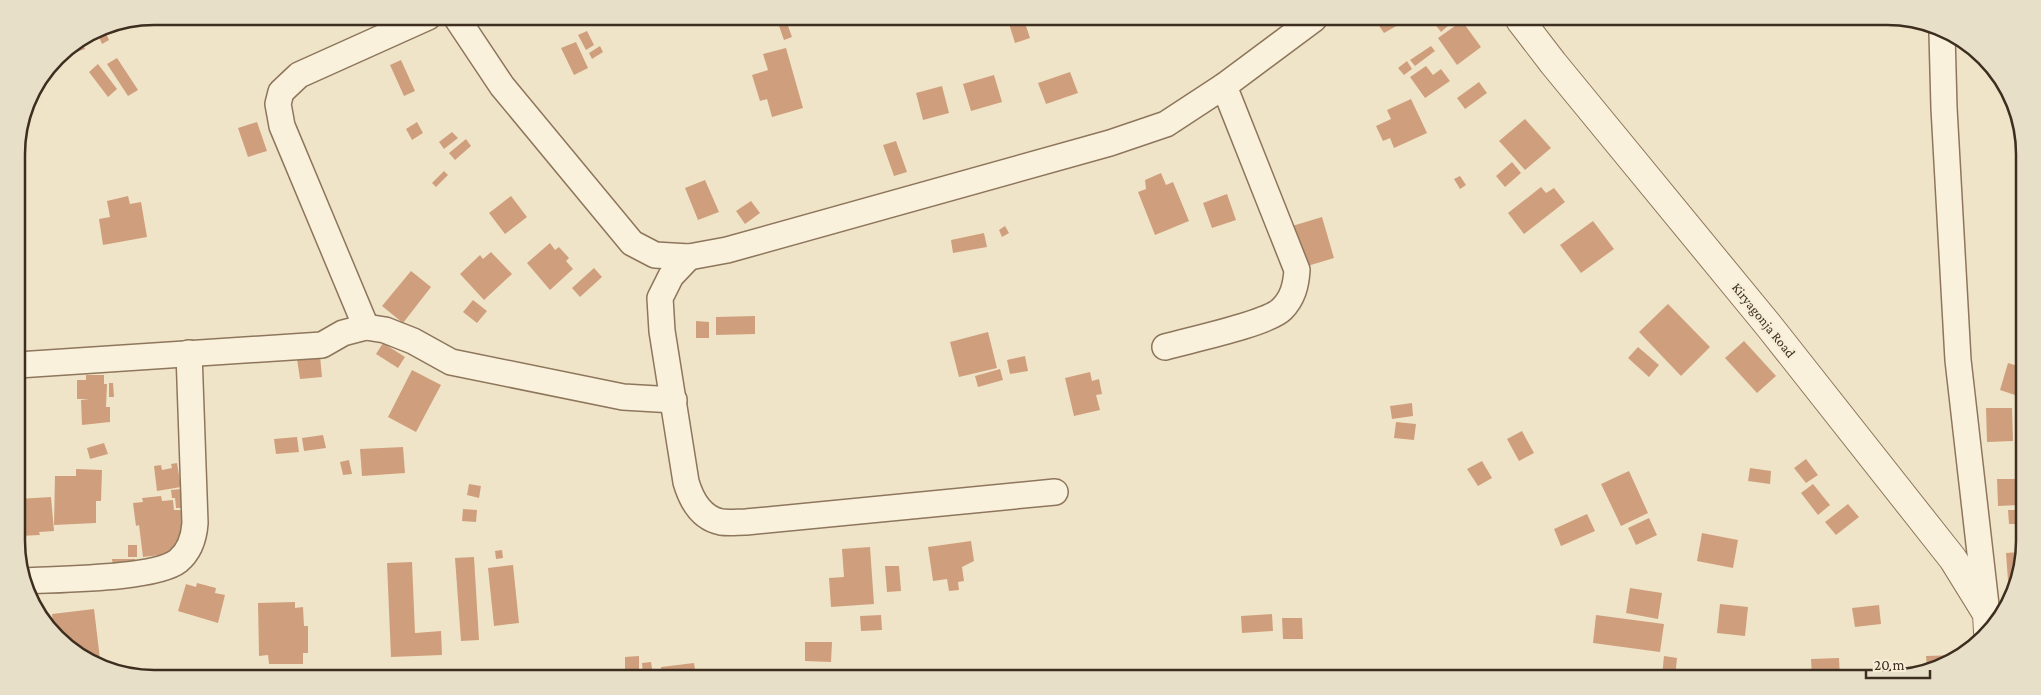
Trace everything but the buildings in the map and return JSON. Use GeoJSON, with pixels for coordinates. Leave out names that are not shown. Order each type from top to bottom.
{"type":"FeatureCollection","features":[{"type":"Feature","properties":{"kind":"street"},"geometry":{"type":"LineString","coordinates":[[366,327],[282,126],[278,104],[281,92],[298,75],[410,25]]}},
{"type":"Feature","properties":{"kind":"street"},"geometry":{"type":"LineString","coordinates":[[461,25],[502,86],[632,243],[655,255],[689,257],[727,250],[1110,143],[1166,124],[1224,86],[1306,25]]}},
{"type":"Feature","properties":{"kind":"street","name":"Kiryagonja Road"},"geometry":{"type":"LineString","coordinates":[[1524,25],[1775,334],[1953,559],[1987,622]]}},
{"type":"Feature","properties":{"kind":"street"},"geometry":{"type":"LineString","coordinates":[[1942,38],[1944,108],[1958,360],[1987,622]]}},
{"type":"Feature","properties":{"kind":"street"},"geometry":{"type":"LineString","coordinates":[[1165,347],[1260,321],[1281,310],[1290,299],[1296,285],[1297,270],[1224,86]]}},
{"type":"Feature","properties":{"kind":"street"},"geometry":{"type":"LineString","coordinates":[[689,257],[671,276],[660,298],[662,331],[686,482],[691,500],[703,513],[720,522],[746,522],[1055,492]]}},
{"type":"Feature","properties":{"kind":"street"},"geometry":{"type":"LineString","coordinates":[[25,365],[322,345],[343,333],[366,327],[384,330],[413,341],[451,362],[623,397],[674,400]]}},
{"type":"Feature","properties":{"kind":"street"},"geometry":{"type":"LineString","coordinates":[[32,581],[102,577],[163,569],[178,560],[188,550],[193,539],[195,523],[189,353]]}}]}
